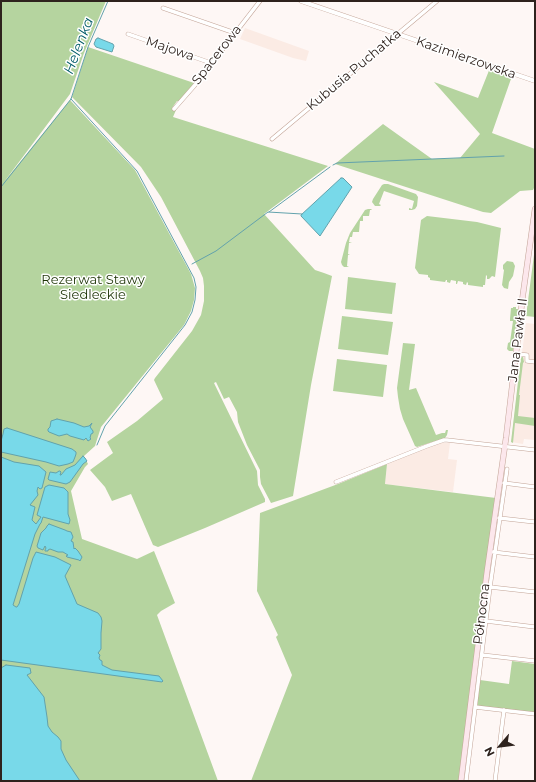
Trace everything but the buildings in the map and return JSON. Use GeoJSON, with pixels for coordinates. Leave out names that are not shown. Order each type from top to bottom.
{"type":"FeatureCollection","features":[{"type":"Feature","properties":{"kind":"main road","name":"Jana Pawła II"},"geometry":{"type":"LineString","coordinates":[[505,447],[535,209]]}},
{"type":"Feature","properties":{"kind":"main road","name":"Północna"},"geometry":{"type":"LineString","coordinates":[[460,781],[473,707],[505,447]]}},
{"type":"Feature","properties":{"kind":"street","name":"Spacerowa"},"geometry":{"type":"LineString","coordinates":[[174,109],[260,1]]}},
{"type":"Feature","properties":{"kind":"street","name":"Kazimierzowska"},"geometry":{"type":"LineString","coordinates":[[302,1],[535,81]]}},
{"type":"Feature","properties":{"kind":"street","name":"Kubusia Puchatka"},"geometry":{"type":"LineString","coordinates":[[272,139],[437,1]]}},
{"type":"Feature","properties":{"kind":"street"},"geometry":{"type":"LineString","coordinates":[[163,8],[235,33]]}},
{"type":"Feature","properties":{"kind":"street","name":"Majowa"},"geometry":{"type":"LineString","coordinates":[[128,34],[211,63]]}},
{"type":"Feature","properties":{"kind":"street"},"geometry":{"type":"LineString","coordinates":[[516,354],[527,355],[527,361],[535,362]]}},
{"type":"Feature","properties":{"kind":"street"},"geometry":{"type":"LineString","coordinates":[[336,482],[440,441],[447,440],[535,450]]}},
{"type":"Feature","properties":{"kind":"street","name":"Północna"},"geometry":{"type":"LineString","coordinates":[[466,781],[473,707],[482,655],[493,552],[507,469]]}},
{"type":"Feature","properties":{"kind":"street"},"geometry":{"type":"LineString","coordinates":[[504,483],[535,486]]}},
{"type":"Feature","properties":{"kind":"street"},"geometry":{"type":"LineString","coordinates":[[499,518],[535,522]]}},
{"type":"Feature","properties":{"kind":"street"},"geometry":{"type":"LineString","coordinates":[[493,552],[535,557]]}},
{"type":"Feature","properties":{"kind":"street"},"geometry":{"type":"LineString","coordinates":[[490,587],[535,592]]}},
{"type":"Feature","properties":{"kind":"street"},"geometry":{"type":"LineString","coordinates":[[486,621],[535,627]]}},
{"type":"Feature","properties":{"kind":"street"},"geometry":{"type":"LineString","coordinates":[[482,655],[535,662]]}},
{"type":"Feature","properties":{"kind":"street"},"geometry":{"type":"LineString","coordinates":[[473,707],[535,714]]}},
{"type":"Feature","properties":{"kind":"street"},"geometry":{"type":"LineString","coordinates":[[495,781],[504,710]]}},
{"type":"Feature","properties":{"kind":"shaded area"},"geometry":{"type":"Polygon","coordinates":[[[245,28],[309,51],[306,61],[293,58],[240,39],[245,28]]]}},
{"type":"Feature","properties":{"kind":"shaded area"},"geometry":{"type":"Polygon","coordinates":[[[526,323],[535,324],[535,440],[524,439],[523,444],[511,442],[522,356],[523,357],[524,355],[522,353],[526,323]]]}},
{"type":"Feature","properties":{"kind":"shaded area"},"geometry":{"type":"Polygon","coordinates":[[[440,443],[450,443],[448,459],[457,460],[453,492],[385,484],[387,464],[440,443]]]}},
{"type":"Feature","properties":{"kind":"green space","name":"Rezerwat Stawy Siedleckie"},"geometry":{"type":"Polygon","coordinates":[[[1,1],[106,1],[84,53],[70,94],[4,182],[70,100],[135,170],[191,274],[195,288],[191,311],[184,325],[101,427],[95,446],[84,456],[88,464],[71,491],[82,539],[137,559],[154,551],[175,603],[157,615],[218,781],[1,781],[1,1]]]}},
{"type":"Feature","properties":{"kind":"green space"},"geometry":{"type":"Polygon","coordinates":[[[88,47],[194,83],[180,101],[177,101],[172,108],[176,110],[173,117],[328,166],[264,214],[315,270],[332,276],[311,385],[293,496],[271,503],[261,484],[260,470],[247,445],[238,422],[237,412],[229,397],[224,399],[216,382],[214,383],[257,471],[258,485],[265,502],[158,547],[153,545],[131,494],[112,501],[105,487],[90,470],[113,453],[107,442],[137,421],[163,399],[154,380],[192,331],[201,315],[204,301],[203,278],[161,197],[141,167],[72,97],[88,47]]]}},
{"type":"Feature","properties":{"kind":"green space"},"geometry":{"type":"Polygon","coordinates":[[[490,68],[512,76],[492,133],[535,149],[535,186],[533,190],[520,191],[491,213],[483,212],[335,164],[383,124],[432,159],[460,158],[480,134],[434,82],[478,98],[490,68]]]}},
{"type":"Feature","properties":{"kind":"green space"},"geometry":{"type":"Polygon","coordinates":[[[384,184],[416,194],[418,197],[417,206],[415,209],[409,210],[409,208],[412,209],[414,201],[384,191],[379,204],[381,205],[375,206],[372,202],[373,199],[384,184]]]}},
{"type":"Feature","properties":{"kind":"green space"},"geometry":{"type":"Polygon","coordinates":[[[368,209],[372,210],[370,210],[369,216],[363,216],[363,221],[360,221],[359,232],[353,232],[352,237],[350,237],[349,242],[352,243],[349,243],[348,254],[350,254],[348,255],[347,266],[349,266],[344,267],[341,262],[350,233],[365,210],[368,209]]]}},
{"type":"Feature","properties":{"kind":"green space"},"geometry":{"type":"Polygon","coordinates":[[[427,216],[477,222],[501,228],[495,277],[492,276],[487,279],[486,275],[485,285],[483,285],[483,287],[468,285],[467,282],[466,285],[463,284],[463,282],[458,281],[456,284],[456,281],[451,280],[450,283],[447,282],[447,280],[445,282],[430,280],[428,275],[419,274],[415,268],[421,220],[427,216]]]}},
{"type":"Feature","properties":{"kind":"green space"},"geometry":{"type":"Polygon","coordinates":[[[535,247],[535,317],[526,316],[535,247]]]}},
{"type":"Feature","properties":{"kind":"green space"},"geometry":{"type":"Polygon","coordinates":[[[507,261],[513,262],[515,266],[508,289],[504,288],[502,285],[504,270],[503,265],[507,261]]]}},
{"type":"Feature","properties":{"kind":"green space"},"geometry":{"type":"Polygon","coordinates":[[[348,277],[396,283],[392,314],[345,309],[348,277]]]}},
{"type":"Feature","properties":{"kind":"green space"},"geometry":{"type":"Polygon","coordinates":[[[513,307],[518,309],[513,351],[509,351],[507,349],[508,343],[510,342],[513,321],[510,321],[510,319],[511,308],[513,307]]]}},
{"type":"Feature","properties":{"kind":"green space"},"geometry":{"type":"Polygon","coordinates":[[[342,316],[393,322],[388,355],[338,349],[342,316]]]}},
{"type":"Feature","properties":{"kind":"green space"},"geometry":{"type":"Polygon","coordinates":[[[403,343],[415,344],[409,390],[416,388],[436,435],[445,433],[446,430],[448,430],[445,438],[417,447],[415,446],[403,419],[398,397],[397,388],[403,343]]]}},
{"type":"Feature","properties":{"kind":"green space"},"geometry":{"type":"Polygon","coordinates":[[[521,356],[523,357],[524,362],[519,395],[518,416],[535,418],[535,426],[515,423],[513,443],[511,442],[521,356]]]}},
{"type":"Feature","properties":{"kind":"green space"},"geometry":{"type":"Polygon","coordinates":[[[337,359],[387,365],[383,397],[333,391],[337,359]]]}},
{"type":"Feature","properties":{"kind":"green space"},"geometry":{"type":"Polygon","coordinates":[[[387,464],[385,484],[496,498],[459,781],[251,781],[292,675],[276,637],[278,635],[257,591],[260,513],[387,464]]]}},
{"type":"Feature","properties":{"kind":"green space"},"geometry":{"type":"Polygon","coordinates":[[[512,661],[535,664],[535,713],[477,706],[480,680],[509,684],[512,661]]]}},
{"type":"Feature","properties":{"kind":"water"},"geometry":{"type":"Polygon","coordinates":[[[98,38],[113,44],[114,46],[112,52],[96,47],[94,44],[98,38]]]}},
{"type":"Feature","properties":{"kind":"water"},"geometry":{"type":"Polygon","coordinates":[[[341,178],[343,178],[352,187],[320,236],[301,215],[341,178]]]}},
{"type":"Feature","properties":{"kind":"water"},"geometry":{"type":"Polygon","coordinates":[[[57,419],[84,427],[89,426],[92,423],[90,427],[93,431],[90,438],[91,439],[88,441],[86,438],[84,440],[67,434],[59,436],[49,432],[48,429],[51,421],[57,419]]]}},
{"type":"Feature","properties":{"kind":"water"},"geometry":{"type":"Polygon","coordinates":[[[7,428],[72,449],[76,452],[73,462],[59,466],[1,452],[1,441],[4,429],[7,428]]]}},
{"type":"Feature","properties":{"kind":"water"},"geometry":{"type":"Polygon","coordinates":[[[83,456],[87,461],[83,464],[70,482],[66,484],[48,479],[50,472],[56,473],[60,471],[61,475],[66,469],[75,465],[83,456]]]}},
{"type":"Feature","properties":{"kind":"water"},"geometry":{"type":"Polygon","coordinates":[[[1,457],[14,462],[39,466],[46,472],[42,488],[40,489],[38,487],[38,495],[30,505],[35,507],[32,520],[36,524],[41,517],[37,515],[45,487],[49,485],[64,488],[68,492],[69,524],[43,517],[35,534],[13,605],[17,607],[19,604],[36,552],[55,557],[71,565],[65,576],[77,604],[98,613],[101,617],[101,649],[98,653],[100,655],[100,660],[102,661],[102,665],[112,670],[159,676],[163,681],[162,682],[1,660],[1,457]]]}},
{"type":"Feature","properties":{"kind":"water"},"geometry":{"type":"Polygon","coordinates":[[[49,524],[71,532],[73,537],[71,541],[73,542],[74,549],[75,548],[78,551],[82,557],[80,561],[67,557],[66,556],[68,555],[63,552],[50,549],[45,551],[45,546],[43,550],[38,548],[37,546],[41,533],[49,524]]]}},
{"type":"Feature","properties":{"kind":"water"},"geometry":{"type":"Polygon","coordinates":[[[6,665],[30,668],[31,673],[27,675],[44,697],[48,726],[61,741],[61,749],[66,760],[80,781],[1,781],[1,668],[6,665]]]}},
{"type":"Feature","properties":{"kind":"waterway","name":"Helenka"},"geometry":{"type":"LineString","coordinates":[[1,187],[71,99],[88,47],[108,1]]}},
{"type":"Feature","properties":{"kind":"waterway"},"geometry":{"type":"LineString","coordinates":[[71,99],[137,171],[194,278],[196,287],[192,312],[185,325],[105,426],[97,445]]}},
{"type":"Feature","properties":{"kind":"waterway"},"geometry":{"type":"LineString","coordinates":[[333,165],[337,163],[504,156]]}},
{"type":"Feature","properties":{"kind":"waterway"},"geometry":{"type":"LineString","coordinates":[[269,212],[330,167]]}},
{"type":"Feature","properties":{"kind":"waterway"},"geometry":{"type":"LineString","coordinates":[[192,264],[216,251],[268,212],[302,214]]}}]}
